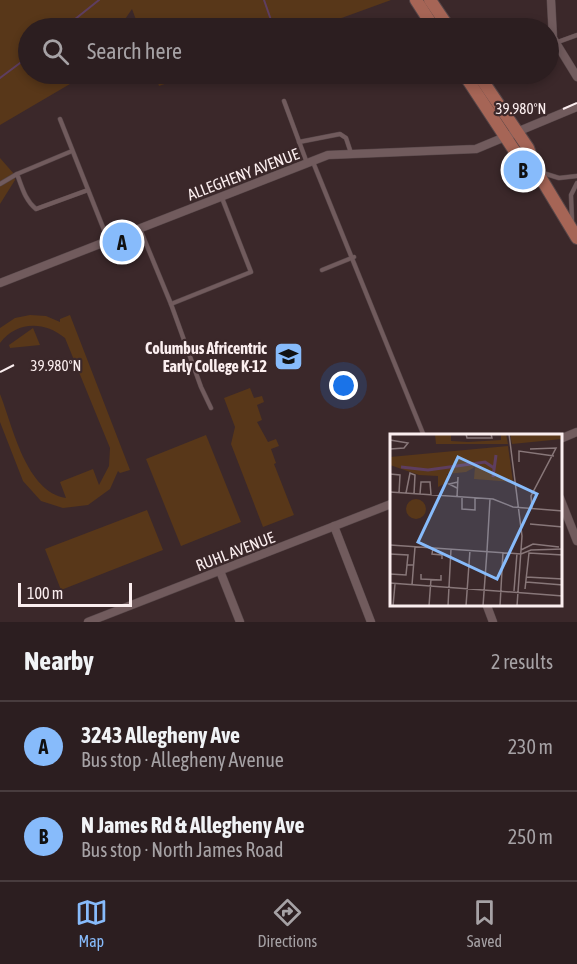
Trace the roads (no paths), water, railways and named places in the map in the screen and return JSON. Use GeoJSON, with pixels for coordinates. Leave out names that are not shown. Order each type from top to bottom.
{"type":"FeatureCollection","features":[{"type":"Feature","properties":{"kind":"main road"},"geometry":{"type":"LineString","coordinates":[[416,0],[434,18]]}},
{"type":"Feature","properties":{"kind":"main road"},"geometry":{"type":"LineString","coordinates":[[430,0],[438,18]]}},
{"type":"Feature","properties":{"kind":"main road"},"geometry":{"type":"LineString","coordinates":[[472,84],[510,133],[531,154],[537,171],[574,232]]}},
{"type":"Feature","properties":{"kind":"main road"},"geometry":{"type":"LineString","coordinates":[[485,84],[510,133]]}},
{"type":"Feature","properties":{"kind":"street"},"geometry":{"type":"LineString","coordinates":[[551,0],[551,18]]}},
{"type":"Feature","properties":{"kind":"street"},"geometry":{"type":"LineString","coordinates":[[559,49],[577,77]]}},
{"type":"Feature","properties":{"kind":"street","name":"ALLEGHENY AVENUE"},"geometry":{"type":"LineString","coordinates":[[0,283],[328,155],[476,149],[577,107]]}},
{"type":"Feature","properties":{"kind":"street"},"geometry":{"type":"LineString","coordinates":[[562,439],[577,432]]}},
{"type":"Feature","properties":{"kind":"street"},"geometry":{"type":"LineString","coordinates":[[562,501],[577,541]]}},
{"type":"Feature","properties":{"kind":"street","name":"RUHL AVENUE"},"geometry":{"type":"LineString","coordinates":[[88,622],[108,618],[390,504]]}},
{"type":"Feature","properties":{"kind":"street"},"geometry":{"type":"LineString","coordinates":[[334,526],[371,622]]}},
{"type":"Feature","properties":{"kind":"street"},"geometry":{"type":"LineString","coordinates":[[220,571],[240,622]]}},
{"type":"Feature","properties":{"kind":"street"},"geometry":{"type":"LineString","coordinates":[[486,607],[493,622]]}},
{"type":"Feature","properties":{"kind":"lane"},"geometry":{"type":"LineString","coordinates":[[559,42],[577,35]]}},
{"type":"Feature","properties":{"kind":"lane"},"geometry":{"type":"LineString","coordinates":[[284,102],[299,142],[354,257],[423,434]]}},
{"type":"Feature","properties":{"kind":"lane"},"geometry":{"type":"LineString","coordinates":[[60,119],[108,241]]}},
{"type":"Feature","properties":{"kind":"lane"},"geometry":{"type":"LineString","coordinates":[[299,142],[340,134],[346,138],[351,153]]}},
{"type":"Feature","properties":{"kind":"lane"},"geometry":{"type":"LineString","coordinates":[[0,184],[72,150]]}},
{"type":"Feature","properties":{"kind":"lane"},"geometry":{"type":"LineString","coordinates":[[537,171],[565,178],[577,176]]}},
{"type":"Feature","properties":{"kind":"lane"},"geometry":{"type":"LineString","coordinates":[[17,174],[28,203],[36,209],[88,190]]}},
{"type":"Feature","properties":{"kind":"lane"},"geometry":{"type":"LineString","coordinates":[[574,232],[571,195],[577,183]]}},
{"type":"Feature","properties":{"kind":"lane"},"geometry":{"type":"LineString","coordinates":[[171,304],[251,272],[222,198]]}},
{"type":"Feature","properties":{"kind":"lane"},"geometry":{"type":"LineString","coordinates":[[140,229],[171,304],[201,387],[212,408]]}},
{"type":"Feature","properties":{"kind":"lane"},"geometry":{"type":"LineString","coordinates":[[322,270],[354,257]]}},
{"type":"Feature","properties":{"kind":"waterway"},"geometry":{"type":"LineString","coordinates":[[76,18],[99,0]]}},
{"type":"Feature","properties":{"kind":"waterway"},"geometry":{"type":"LineString","coordinates":[[264,0],[270,18]]}},
{"type":"Feature","properties":{"kind":"waterway"},"geometry":{"type":"LineString","coordinates":[[0,78],[18,64]]}},
{"type":"Feature","properties":{"kind":"place","name":"N James Rd & Allegheny Ave"},"geometry":{"type":"Point","coordinates":[523,170]}},
{"type":"Feature","properties":{"kind":"place","name":"3243 Allegheny Ave"},"geometry":{"type":"Point","coordinates":[122,242]}},
{"type":"Feature","properties":{"kind":"place","name":"Columbus Africentric Early College K-12"},"geometry":{"type":"Point","coordinates":[288,357]}}]}
